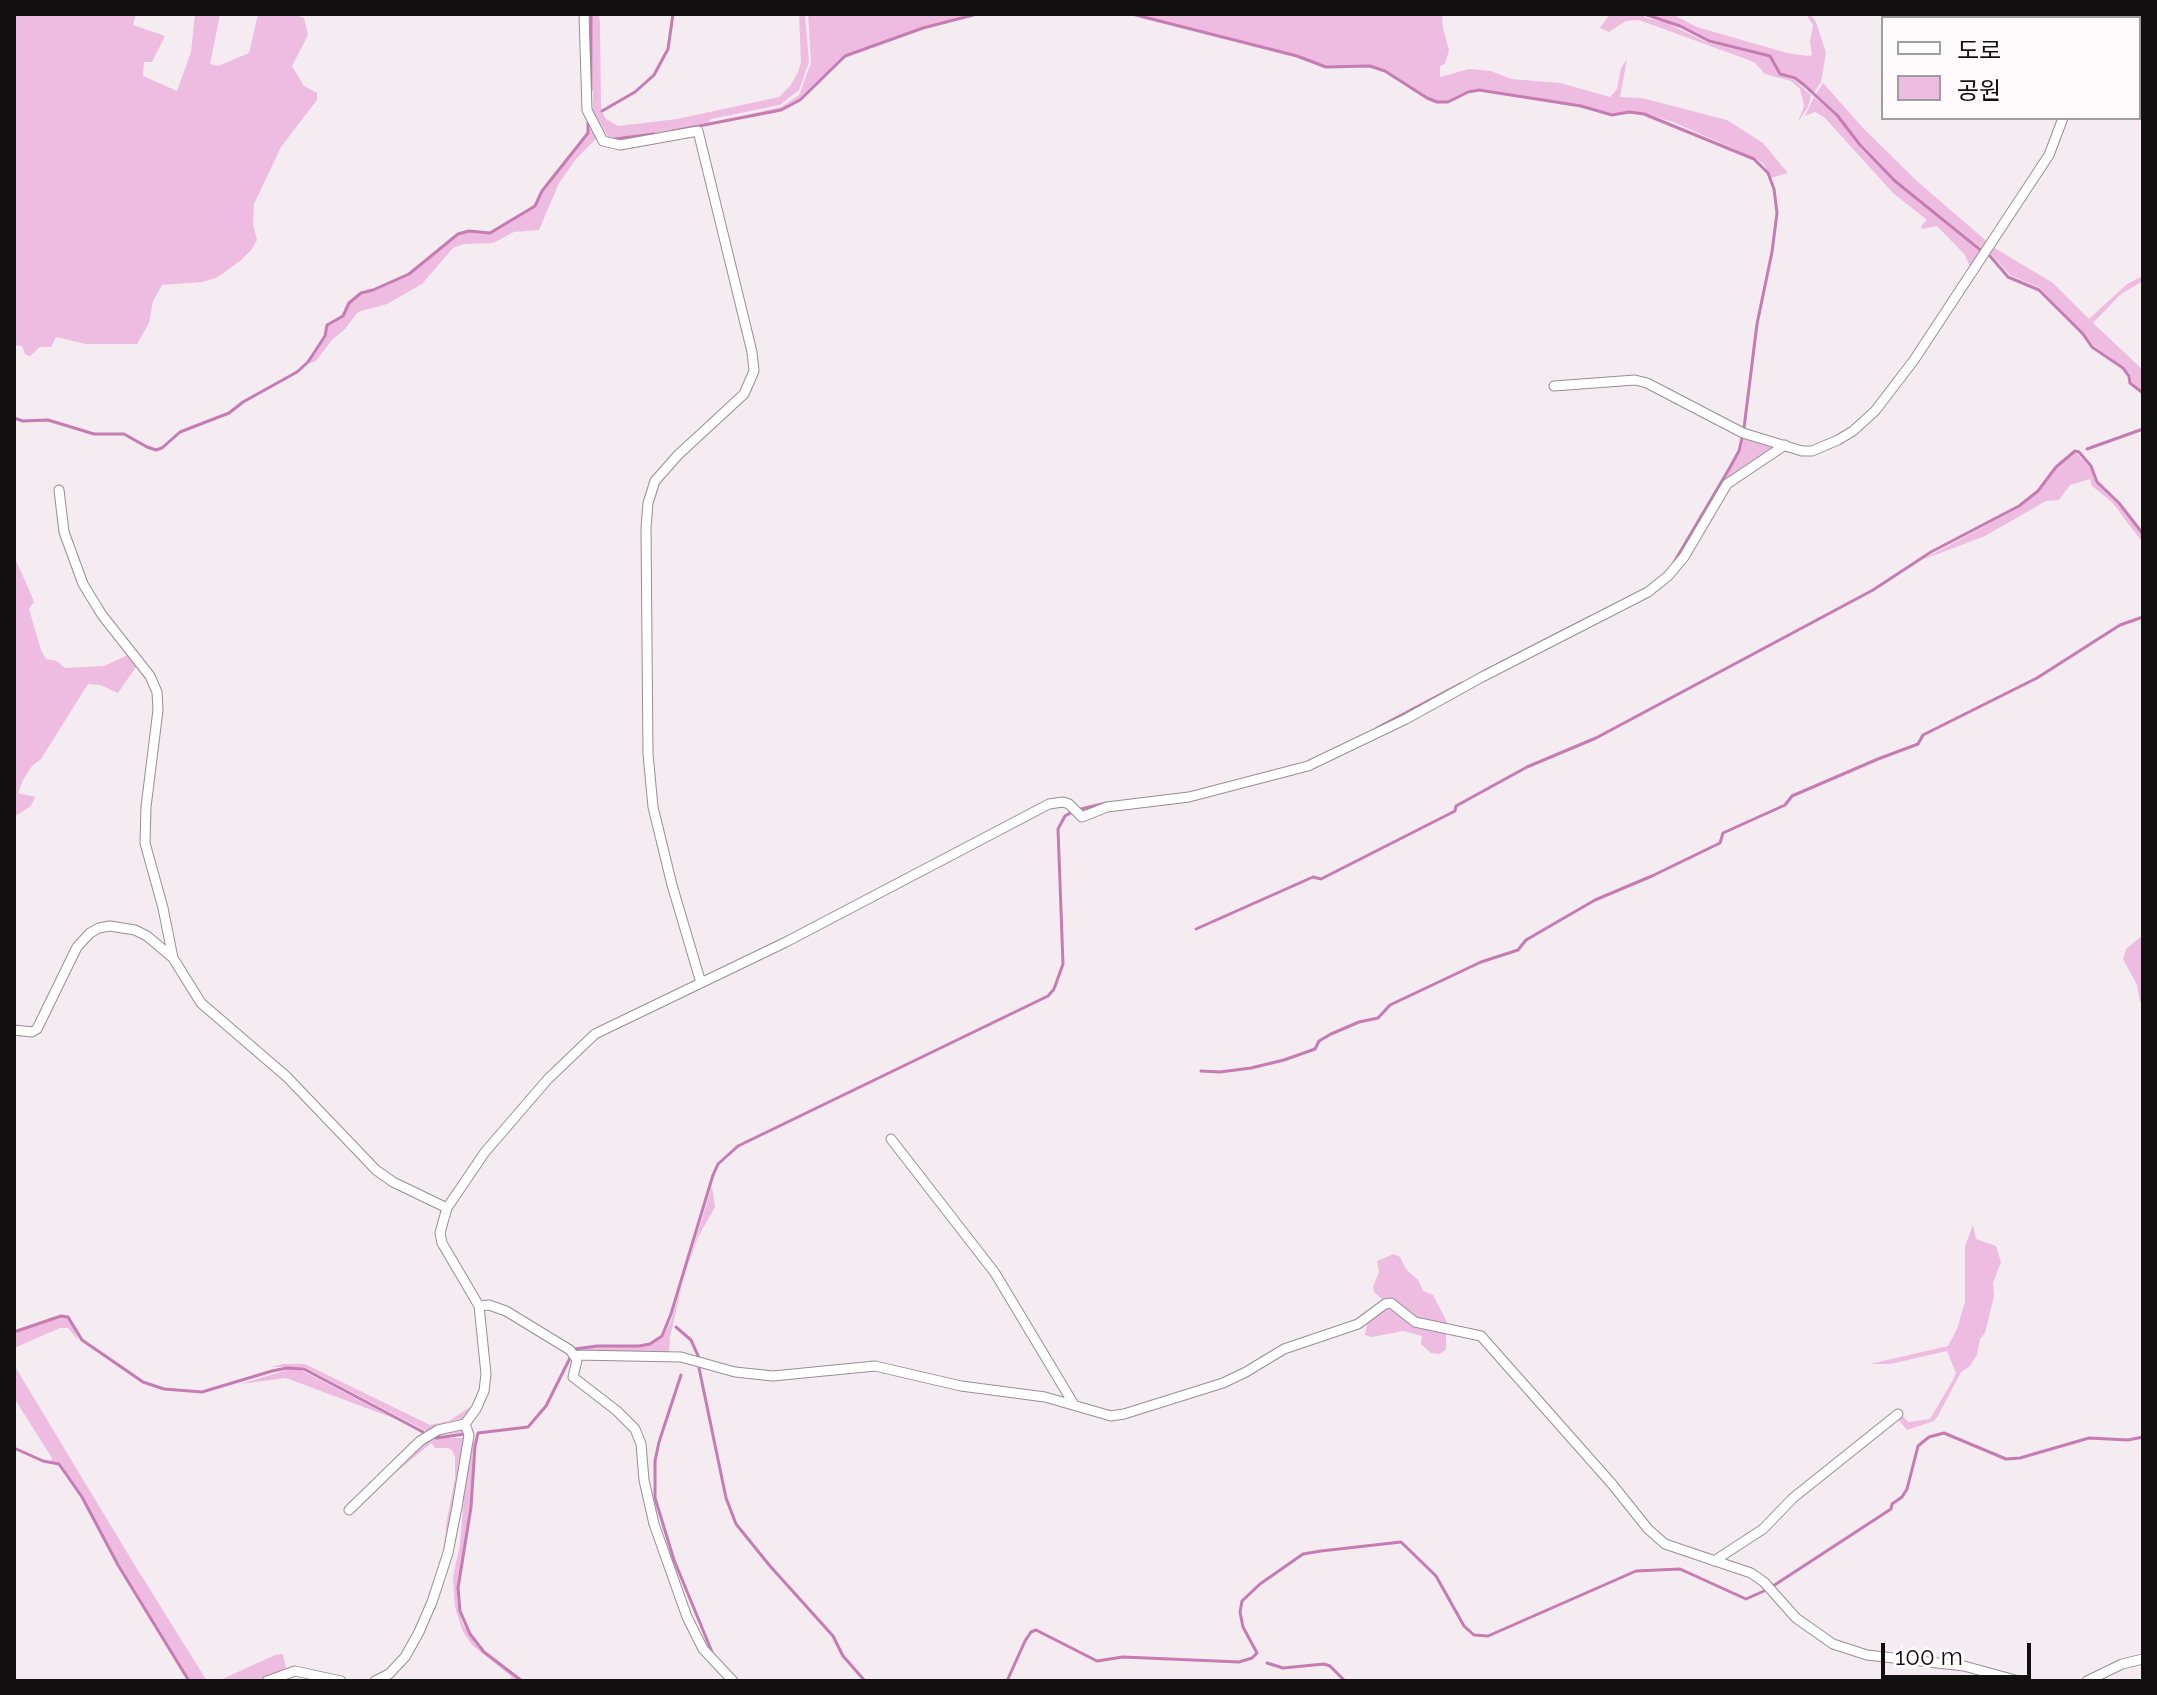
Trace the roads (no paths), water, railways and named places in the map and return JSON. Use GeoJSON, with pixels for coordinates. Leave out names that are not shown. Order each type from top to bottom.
{"type":"FeatureCollection","features":[{"type":"Feature","properties":{"kind":"street"},"geometry":{"type":"LineString","coordinates":[[584,14],[587,110],[603,141],[620,145],[698,131],[752,352],[752,382],[744,394],[678,455],[655,481],[648,503],[648,754],[653,807],[701,983]]}},
{"type":"Feature","properties":{"kind":"street"},"geometry":{"type":"LineString","coordinates":[[1554,386],[1621,380],[1647,383],[1733,429],[1802,451],[1821,448],[1853,431],[1882,403],[1991,247],[2049,155],[2062,120]]}},
{"type":"Feature","properties":{"kind":"street"},"geometry":{"type":"LineString","coordinates":[[349,1510],[420,1441],[438,1430],[465,1424],[476,1409],[485,1385],[479,1306],[442,1243],[440,1233],[447,1208],[485,1152],[581,1046],[609,1026],[642,1014],[1049,804],[1069,804],[1082,817],[1107,807],[1189,797],[1308,766],[1406,719],[1637,599],[1659,584],[1684,557],[1727,484],[1785,445]]}},
{"type":"Feature","properties":{"kind":"street"},"geometry":{"type":"LineString","coordinates":[[59,490],[64,532],[83,584],[102,615],[150,676],[157,692],[158,710],[146,807],[145,843],[173,958]]}},
{"type":"Feature","properties":{"kind":"street"},"geometry":{"type":"LineString","coordinates":[[14,1030],[32,1032],[37,1029],[77,947],[90,933],[99,928],[135,930],[173,958],[201,1003],[287,1077],[376,1170],[447,1208]]}},
{"type":"Feature","properties":{"kind":"street"},"geometry":{"type":"LineString","coordinates":[[891,1139],[995,1273],[1073,1403]]}},
{"type":"Feature","properties":{"kind":"street"},"geometry":{"type":"LineString","coordinates":[[479,1306],[489,1305],[506,1311],[575,1355],[681,1357],[735,1372],[773,1376],[875,1366],[952,1384],[1073,1403],[1102,1414],[1124,1414],[1211,1387],[1246,1372],[1284,1349],[1358,1324],[1391,1303],[1415,1322],[1481,1336],[1655,1537],[1676,1549],[1741,1568],[1759,1577],[1796,1618],[1833,1644],[1867,1655],[1964,1666],[2019,1681]]}},
{"type":"Feature","properties":{"kind":"street"},"geometry":{"type":"LineString","coordinates":[[575,1355],[573,1377],[617,1411],[639,1436],[644,1480],[654,1524],[687,1617],[703,1649],[733,1681]]}},
{"type":"Feature","properties":{"kind":"street"},"geometry":{"type":"LineString","coordinates":[[1714,1561],[1763,1529],[1793,1498],[1898,1414]]}},
{"type":"Feature","properties":{"kind":"street"},"geometry":{"type":"LineString","coordinates":[[375,1681],[389,1674],[405,1657],[432,1602],[448,1553],[460,1495],[469,1435],[465,1424]]}},
{"type":"Feature","properties":{"kind":"street"},"geometry":{"type":"LineString","coordinates":[[2087,1681],[2122,1664],[2143,1659]]}},
{"type":"Feature","properties":{"kind":"street"},"geometry":{"type":"LineString","coordinates":[[267,1681],[295,1671],[341,1681]]}},
{"type":"Feature","properties":{"kind":"waterway"},"geometry":{"type":"LineString","coordinates":[[591,14],[591,90]]}},
{"type":"Feature","properties":{"kind":"waterway"},"geometry":{"type":"LineString","coordinates":[[602,111],[635,92],[654,75],[668,49],[673,14]]}},
{"type":"Feature","properties":{"kind":"waterway"},"geometry":{"type":"LineString","coordinates":[[673,131],[781,110],[800,100],[845,56],[923,28],[977,14]]}},
{"type":"Feature","properties":{"kind":"waterway"},"geometry":{"type":"LineString","coordinates":[[1132,14],[1297,56],[1326,67],[1370,66],[1385,71],[1437,102],[1448,102],[1479,90],[1581,106],[1612,115],[1629,112],[1644,114],[1754,159],[1768,173],[1777,213],[1757,324],[1744,428]]}},
{"type":"Feature","properties":{"kind":"waterway"},"geometry":{"type":"LineString","coordinates":[[1644,14],[1680,26],[1709,41],[1770,56],[1780,74],[1795,78],[1837,115],[1860,145],[1895,181],[1983,252]]}},
{"type":"Feature","properties":{"kind":"waterway"},"geometry":{"type":"LineString","coordinates":[[14,418],[23,421],[48,420],[94,434],[124,434],[147,447],[162,448],[180,432],[229,413],[297,372],[308,362],[325,336],[327,325],[343,316],[349,303],[361,293],[409,274],[458,234],[469,231],[490,233],[535,206],[542,191],[588,133],[588,123]]}},
{"type":"Feature","properties":{"kind":"waterway"},"geometry":{"type":"LineString","coordinates":[[614,139],[654,134]]}},
{"type":"Feature","properties":{"kind":"waterway"},"geometry":{"type":"LineString","coordinates":[[1990,256],[2008,277],[2039,290],[2092,347],[2123,368],[2130,383],[2143,393]]}},
{"type":"Feature","properties":{"kind":"waterway"},"geometry":{"type":"LineString","coordinates":[[2087,449],[2143,429]]}},
{"type":"Feature","properties":{"kind":"waterway"},"geometry":{"type":"LineString","coordinates":[[1673,564],[1739,451],[1742,438]]}},
{"type":"Feature","properties":{"kind":"waterway"},"geometry":{"type":"LineString","coordinates":[[1196,929],[1313,877],[1321,879],[1455,811],[1456,806],[1527,767],[1596,738],[1873,590],[1931,552],[2019,506],[2038,491],[2056,467],[2075,451],[2091,466],[2097,482],[2119,503],[2143,534]]}},
{"type":"Feature","properties":{"kind":"waterway"},"geometry":{"type":"LineString","coordinates":[[1483,672],[1590,617]]}},
{"type":"Feature","properties":{"kind":"waterway"},"geometry":{"type":"LineString","coordinates":[[1201,1071],[1251,1068],[1315,1049],[1319,1041],[1331,1034],[1378,1018],[1390,1005],[1481,962],[1518,950],[1526,940],[1595,900],[1720,843],[1723,833],[1785,805],[1792,796],[1918,744],[1923,735],[2037,678],[2120,625],[2143,617]]}},
{"type":"Feature","properties":{"kind":"waterway"},"geometry":{"type":"LineString","coordinates":[[1377,728],[1462,683]]}},
{"type":"Feature","properties":{"kind":"waterway"},"geometry":{"type":"LineString","coordinates":[[1081,809],[1106,803]]}},
{"type":"Feature","properties":{"kind":"waterway"},"geometry":{"type":"LineString","coordinates":[[575,1349],[639,1346],[650,1344],[662,1336],[713,1175],[718,1164],[738,1146],[1048,996],[1054,989],[1063,964],[1058,829],[1065,816],[1072,812]]}},
{"type":"Feature","properties":{"kind":"waterway"},"geometry":{"type":"LineString","coordinates":[[14,1332],[61,1316],[68,1317],[82,1340],[143,1382],[164,1389],[202,1392],[272,1371],[304,1369],[423,1432]]}},
{"type":"Feature","properties":{"kind":"waterway"},"geometry":{"type":"LineString","coordinates":[[676,1327],[691,1340],[699,1358]]}},
{"type":"Feature","properties":{"kind":"waterway"},"geometry":{"type":"LineString","coordinates":[[522,1681],[484,1652],[470,1634],[460,1611],[458,1588],[471,1507],[475,1446],[478,1433],[528,1427],[546,1406],[571,1356]]}},
{"type":"Feature","properties":{"kind":"waterway"},"geometry":{"type":"LineString","coordinates":[[699,1368],[726,1498],[736,1524],[833,1636],[843,1656],[865,1681]]}},
{"type":"Feature","properties":{"kind":"waterway"},"geometry":{"type":"LineString","coordinates":[[681,1375],[659,1442],[655,1461],[655,1498],[674,1560],[712,1652]]}},
{"type":"Feature","properties":{"kind":"waterway"},"geometry":{"type":"LineString","coordinates":[[1773,1586],[1891,1509],[1907,1489],[1918,1446],[1929,1437],[1944,1433],[2006,1459],[2020,1458],[2089,1438],[2128,1440],[2143,1437]]}},
{"type":"Feature","properties":{"kind":"waterway"},"geometry":{"type":"LineString","coordinates":[[436,1438],[465,1434]]}},
{"type":"Feature","properties":{"kind":"waterway"},"geometry":{"type":"LineString","coordinates":[[14,1448],[43,1461],[59,1464],[82,1497],[118,1565],[189,1681]]}},
{"type":"Feature","properties":{"kind":"waterway"},"geometry":{"type":"LineString","coordinates":[[1007,1681],[1025,1641],[1036,1630],[1097,1661],[1123,1657],[1239,1662],[1252,1658],[1257,1653],[1243,1627],[1240,1612],[1242,1601],[1260,1584],[1303,1554],[1321,1551],[1401,1542],[1436,1576],[1464,1626],[1474,1635],[1488,1636],[1636,1571],[1680,1569],[1746,1599],[1764,1591]]}},
{"type":"Feature","properties":{"kind":"waterway"},"geometry":{"type":"LineString","coordinates":[[1267,1663],[1283,1668],[1324,1664],[1345,1681]]}}]}
